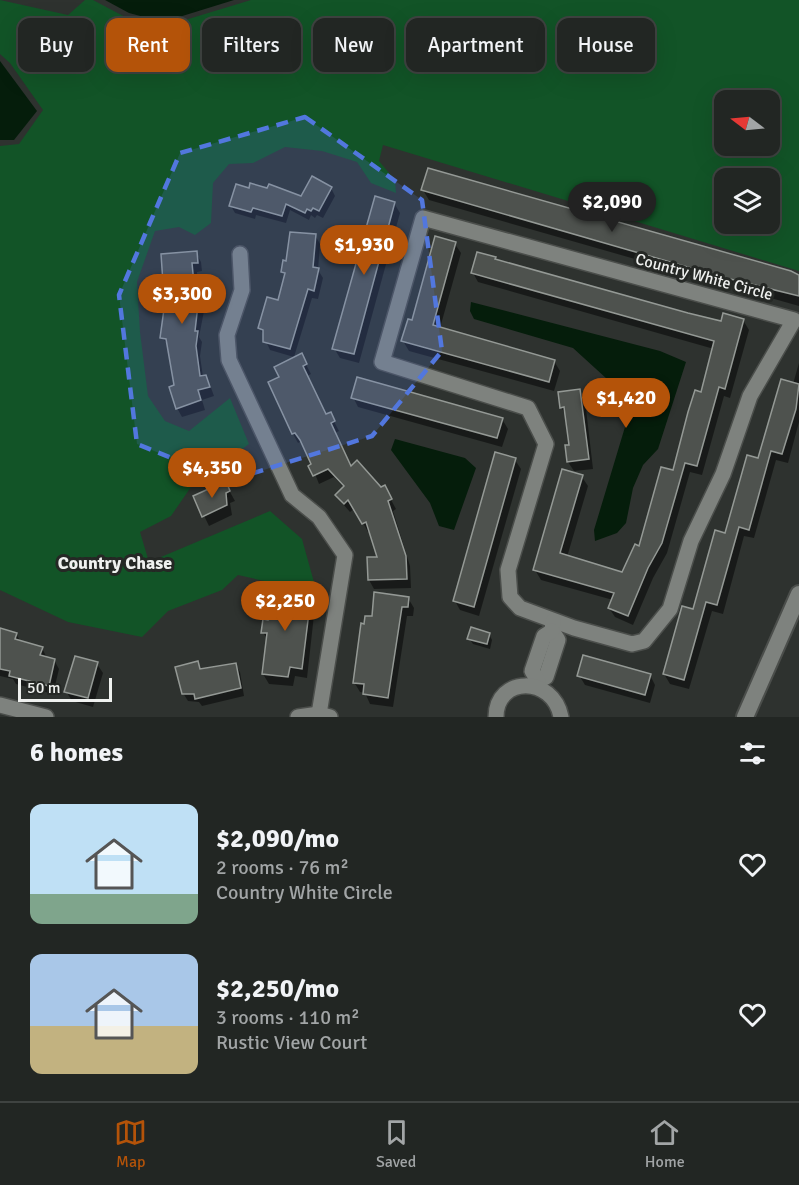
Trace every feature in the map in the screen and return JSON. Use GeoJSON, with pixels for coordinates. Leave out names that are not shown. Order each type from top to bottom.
{"type":"FeatureCollection","features":[{"type":"Feature","properties":{"kind":"street","name":"Country White Circle"},"geometry":{"type":"LineString","coordinates":[[423,218],[794,320],[750,396],[723,474],[692,541],[670,609],[653,631],[644,641],[632,644],[552,626],[520,608],[510,597],[507,577],[546,444],[528,408],[382,362],[423,218]]}},
{"type":"Feature","properties":{"kind":"street"},"geometry":{"type":"LineString","coordinates":[[240,254],[242,290],[227,334],[229,360],[292,495],[319,517],[345,555],[325,715],[298,717]]}},
{"type":"Feature","properties":{"kind":"street"},"geometry":{"type":"LineString","coordinates":[[745,717],[799,594]]}},
{"type":"Feature","properties":{"kind":"street"},"geometry":{"type":"LineString","coordinates":[[552,626],[544,636],[532,671],[537,684],[554,698],[561,717]]}},
{"type":"Feature","properties":{"kind":"street"},"geometry":{"type":"LineString","coordinates":[[496,717],[500,702],[506,693],[526,685],[537,684]]}},
{"type":"Feature","properties":{"kind":"street"},"geometry":{"type":"LineString","coordinates":[[0,705],[46,717]]}},
{"type":"Feature","properties":{"kind":"highlighted area"},"geometry":{"type":"Polygon","coordinates":[[[305,117],[422,200],[442,351],[372,436],[228,481],[137,444],[119,295],[180,153],[305,117]]]}},
{"type":"Feature","properties":{"kind":"green space"},"geometry":{"type":"Polygon","coordinates":[[[0,0],[68,15],[85,0],[93,0],[127,18],[106,18],[106,72],[190,72],[190,19],[251,0],[799,0],[799,271],[383,145],[379,161],[395,180],[396,193],[371,183],[357,162],[322,151],[285,147],[253,163],[229,164],[213,183],[211,223],[195,235],[179,227],[155,231],[137,282],[140,332],[148,396],[165,421],[189,431],[230,398],[249,444],[191,487],[171,516],[140,532],[149,562],[270,511],[302,539],[317,593],[238,575],[222,590],[168,611],[142,637],[68,622],[0,590],[0,146],[19,144],[43,110],[10,63],[0,54],[0,0]]]}},
{"type":"Feature","properties":{"kind":"shaded area"},"geometry":{"type":"Polygon","coordinates":[[[105,0],[234,0],[176,18],[148,18],[129,13],[105,0]]]}},
{"type":"Feature","properties":{"kind":"shaded area"},"geometry":{"type":"Polygon","coordinates":[[[0,61],[37,111],[14,140],[0,140],[0,61]]]}},
{"type":"Feature","properties":{"kind":"shaded area"},"geometry":{"type":"Polygon","coordinates":[[[471,302],[660,351],[686,362],[658,449],[643,465],[633,488],[626,523],[617,533],[595,541],[594,530],[625,427],[628,407],[618,389],[573,348],[474,319],[470,311],[471,302]]]}},
{"type":"Feature","properties":{"kind":"shaded area"},"geometry":{"type":"Polygon","coordinates":[[[395,439],[465,458],[476,468],[454,530],[439,526],[430,503],[391,450],[395,439]]]}},
{"type":"Feature","properties":{"kind":"building"},"geometry":{"type":"Polygon","coordinates":[[[428,168],[791,271],[799,275],[799,296],[722,277],[421,190],[428,168]]]}},
{"type":"Feature","properties":{"kind":"building"},"geometry":{"type":"Polygon","coordinates":[[[312,176],[332,187],[319,211],[313,208],[311,211],[307,209],[305,213],[286,204],[282,216],[253,208],[251,212],[229,206],[236,184],[249,188],[250,183],[267,188],[269,184],[301,196],[312,176]]]}},
{"type":"Feature","properties":{"kind":"building"},"geometry":{"type":"Polygon","coordinates":[[[375,196],[395,202],[354,354],[332,349],[375,196]]]}},
{"type":"Feature","properties":{"kind":"building"},"geometry":{"type":"Polygon","coordinates":[[[290,232],[316,234],[313,267],[319,268],[314,291],[308,289],[290,349],[263,342],[263,330],[258,328],[267,297],[278,300],[285,273],[281,272],[283,260],[286,261],[290,232]]]}},
{"type":"Feature","properties":{"kind":"building"},"geometry":{"type":"Polygon","coordinates":[[[435,236],[456,242],[433,325],[555,360],[549,382],[401,341],[408,319],[412,320],[435,236]]]}},
{"type":"Feature","properties":{"kind":"building"},"geometry":{"type":"Polygon","coordinates":[[[197,251],[198,263],[192,263],[194,284],[209,286],[206,303],[199,302],[198,305],[196,346],[200,376],[206,375],[210,387],[198,390],[201,400],[176,409],[169,387],[174,385],[166,339],[160,338],[164,309],[160,308],[163,283],[161,254],[197,251]]]}},
{"type":"Feature","properties":{"kind":"building"},"geometry":{"type":"Polygon","coordinates":[[[477,252],[688,313],[721,321],[723,313],[744,319],[725,389],[719,387],[697,466],[685,463],[662,543],[648,568],[628,616],[608,608],[614,593],[533,570],[562,469],[583,475],[560,553],[622,572],[635,544],[639,546],[661,467],[673,470],[688,412],[695,390],[701,392],[714,341],[471,273],[477,252]]]}},
{"type":"Feature","properties":{"kind":"building"},"geometry":{"type":"Polygon","coordinates":[[[302,353],[307,364],[303,366],[326,414],[331,412],[335,421],[331,423],[351,466],[357,460],[381,487],[385,485],[392,499],[388,501],[406,556],[407,579],[368,580],[367,557],[377,557],[366,522],[362,524],[348,500],[344,504],[335,495],[344,486],[328,469],[313,476],[308,466],[311,464],[300,440],[295,433],[292,434],[268,382],[279,377],[274,367],[302,353]]]}},
{"type":"Feature","properties":{"kind":"building"},"geometry":{"type":"Polygon","coordinates":[[[357,377],[503,418],[497,438],[351,398],[357,377]]]}},
{"type":"Feature","properties":{"kind":"building"},"geometry":{"type":"Polygon","coordinates":[[[781,379],[799,384],[796,409],[782,454],[771,451],[749,530],[739,527],[717,605],[706,602],[684,680],[663,674],[682,606],[693,609],[715,530],[725,533],[747,455],[758,458],[781,379]]]}},
{"type":"Feature","properties":{"kind":"building"},"geometry":{"type":"Polygon","coordinates":[[[580,389],[589,459],[567,462],[565,445],[569,445],[564,407],[560,408],[558,392],[580,389]]]}},
{"type":"Feature","properties":{"kind":"building"},"geometry":{"type":"Polygon","coordinates":[[[495,452],[516,458],[474,607],[453,601],[495,452]]]}},
{"type":"Feature","properties":{"kind":"building"},"geometry":{"type":"Polygon","coordinates":[[[226,481],[230,491],[226,493],[227,505],[202,517],[193,496],[226,481]]]}},
{"type":"Feature","properties":{"kind":"building"},"geometry":{"type":"Polygon","coordinates":[[[273,587],[302,591],[301,595],[307,595],[306,603],[310,604],[302,669],[290,667],[288,677],[262,674],[267,633],[261,633],[263,619],[268,620],[273,587]]]}},
{"type":"Feature","properties":{"kind":"building"},"geometry":{"type":"Polygon","coordinates":[[[374,592],[409,597],[408,607],[402,607],[388,698],[363,694],[364,684],[353,683],[361,623],[364,624],[365,616],[372,616],[374,592]]]}},
{"type":"Feature","properties":{"kind":"building"},"geometry":{"type":"Polygon","coordinates":[[[471,627],[490,633],[487,644],[467,639],[471,627]]]}},
{"type":"Feature","properties":{"kind":"building"},"geometry":{"type":"Polygon","coordinates":[[[0,628],[17,633],[15,639],[43,647],[40,655],[55,659],[49,686],[9,676],[10,671],[0,669],[0,628]]]}},
{"type":"Feature","properties":{"kind":"building"},"geometry":{"type":"Polygon","coordinates":[[[583,655],[651,674],[645,695],[577,676],[583,655]]]}},
{"type":"Feature","properties":{"kind":"building"},"geometry":{"type":"Polygon","coordinates":[[[75,656],[98,662],[88,698],[64,692],[75,656]]]}},
{"type":"Feature","properties":{"kind":"building"},"geometry":{"type":"Polygon","coordinates":[[[198,661],[200,669],[236,663],[241,688],[195,699],[194,694],[182,694],[175,667],[198,661]]]}},
{"type":"Feature","properties":{"kind":"district","name":"Country Chase"},"geometry":{"type":"Point","coordinates":[115,563]}}]}
